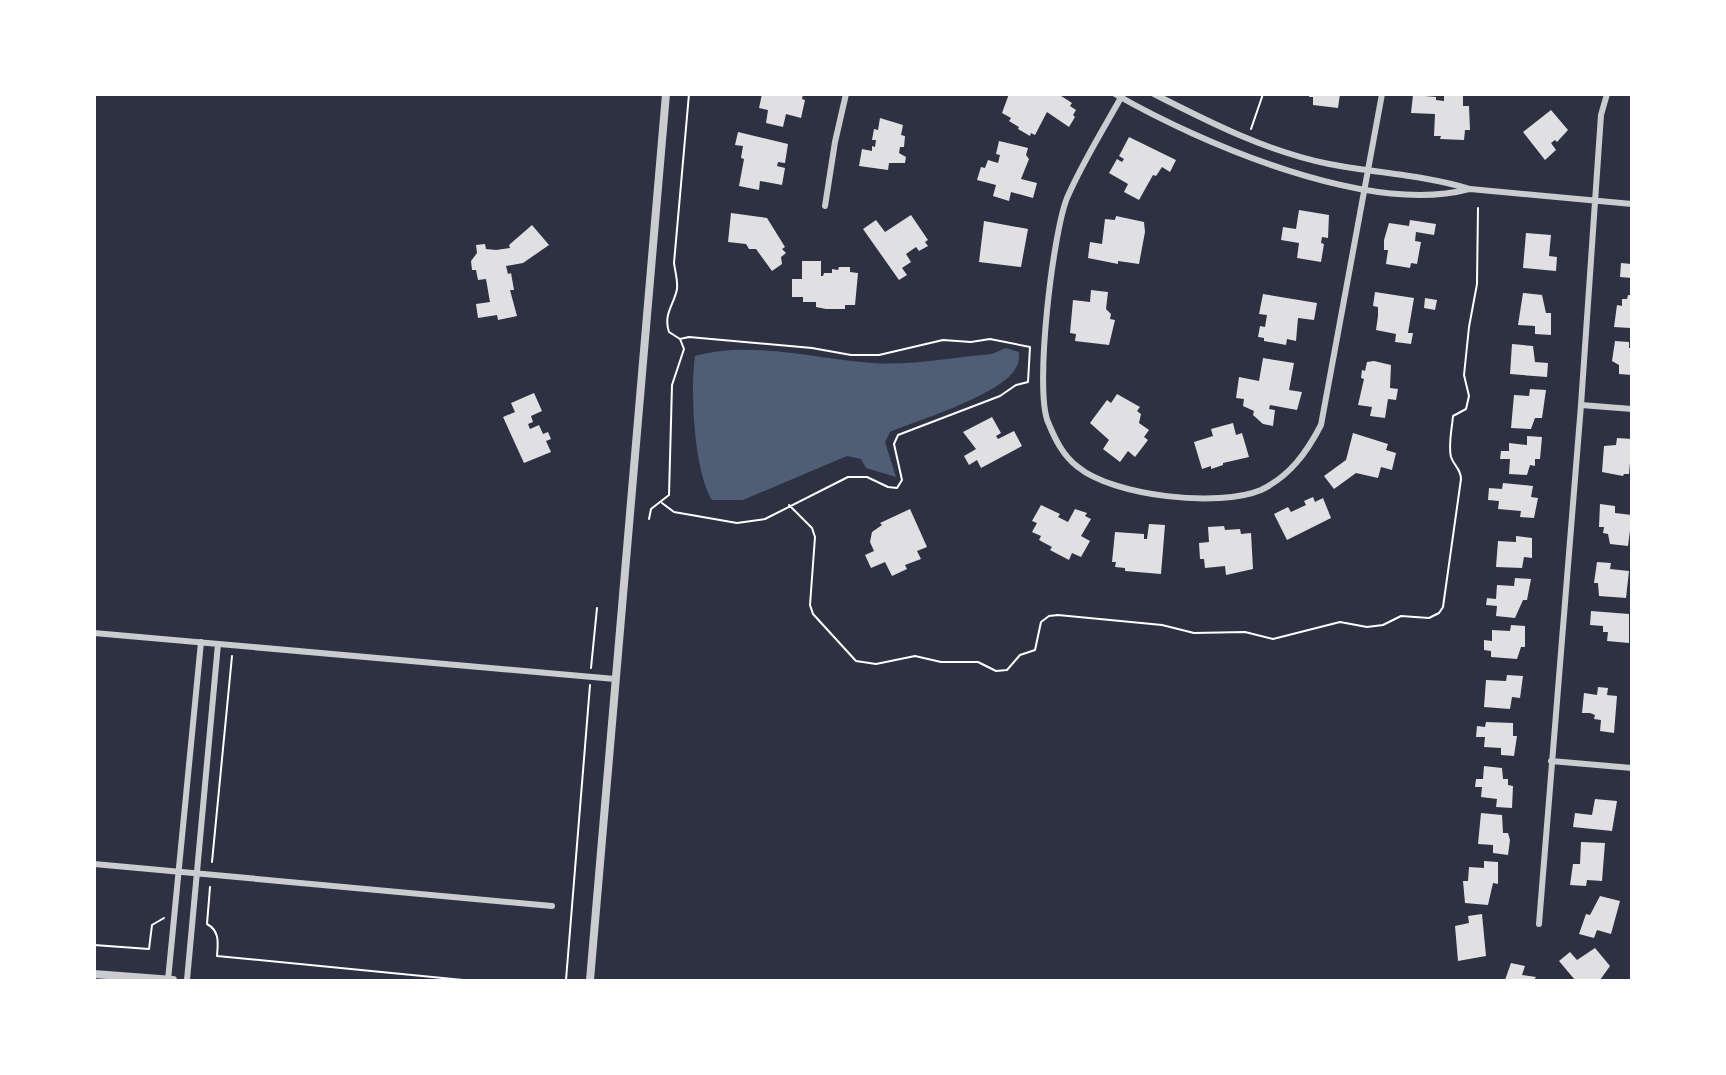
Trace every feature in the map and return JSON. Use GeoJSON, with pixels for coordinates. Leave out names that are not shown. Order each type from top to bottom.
{"type":"FeatureCollection","features":[{"type":"Feature","properties":{"kind":"street"},"geometry":{"type":"LineString","coordinates":[[590,981],[666,94]]}},
{"type":"Feature","properties":{"kind":"street"},"geometry":{"type":"LineString","coordinates":[[825,206],[834,142],[846,94]]}},
{"type":"Feature","properties":{"kind":"street"},"geometry":{"type":"LineString","coordinates":[[1154,94],[1216,126],[1327,164],[1446,182],[1470,189],[1632,204]]}},
{"type":"Feature","properties":{"kind":"street"},"geometry":{"type":"LineString","coordinates":[[1383,94],[1368,170],[1365,188],[1332,377],[1321,425],[1309,450],[1289,472],[1261,490],[1230,497],[1147,494],[1114,486],[1080,469],[1066,457],[1047,420],[1042,388],[1043,357],[1058,234],[1067,200],[1120,96],[1212,143],[1266,164],[1331,182],[1365,188],[1397,194],[1447,195],[1470,189]]}},
{"type":"Feature","properties":{"kind":"street"},"geometry":{"type":"LineString","coordinates":[[1539,924],[1581,405],[1601,115],[1607,94]]}},
{"type":"Feature","properties":{"kind":"street"},"geometry":{"type":"LineString","coordinates":[[1581,405],[1632,409]]}},
{"type":"Feature","properties":{"kind":"street"},"geometry":{"type":"LineString","coordinates":[[94,633],[615,679]]}},
{"type":"Feature","properties":{"kind":"street"},"geometry":{"type":"LineString","coordinates":[[168,980],[201,642]]}},
{"type":"Feature","properties":{"kind":"street"},"geometry":{"type":"LineString","coordinates":[[187,981],[218,644]]}},
{"type":"Feature","properties":{"kind":"street"},"geometry":{"type":"LineString","coordinates":[[1551,761],[1632,768]]}},
{"type":"Feature","properties":{"kind":"street"},"geometry":{"type":"LineString","coordinates":[[94,864],[552,906]]}},
{"type":"Feature","properties":{"kind":"street"},"geometry":{"type":"LineString","coordinates":[[94,974],[173,981]]}},
{"type":"Feature","properties":{"kind":"path"},"geometry":{"type":"LineString","coordinates":[[649,519],[651,509],[662,503],[669,495],[672,385],[684,349],[680,339],[669,332],[666,326],[669,304],[677,289],[674,263],[689,94]]}},
{"type":"Feature","properties":{"kind":"path"},"geometry":{"type":"LineString","coordinates":[[1251,129],[1263,94]]}},
{"type":"Feature","properties":{"kind":"path"},"geometry":{"type":"LineString","coordinates":[[789,505],[812,528],[815,537],[810,605],[813,614],[856,661],[864,663],[876,664],[915,656],[941,662],[978,662],[996,670],[1008,670],[1020,655],[1035,650],[1038,627],[1043,619],[1058,615],[1162,625],[1194,633],[1245,632],[1273,639],[1340,622],[1366,627],[1383,625],[1401,615],[1423,618],[1433,616],[1443,607],[1461,479],[1461,472],[1452,460],[1450,451],[1453,416],[1466,409],[1468,403],[1464,375],[1468,327],[1477,284],[1478,208]]}},
{"type":"Feature","properties":{"kind":"path"},"geometry":{"type":"LineString","coordinates":[[662,503],[674,512],[737,524],[765,519],[789,505],[805,501],[821,489],[848,477],[861,476],[888,487],[900,486],[902,480],[895,454],[896,437],[1000,396],[1021,382],[1028,382],[1030,347],[990,339],[971,342],[943,340],[879,356],[689,337],[680,339]]}},
{"type":"Feature","properties":{"kind":"path"},"geometry":{"type":"LineString","coordinates":[[566,981],[597,608]]}},
{"type":"Feature","properties":{"kind":"path"},"geometry":{"type":"LineString","coordinates":[[212,862],[233,645]]}},
{"type":"Feature","properties":{"kind":"path"},"geometry":{"type":"LineString","coordinates":[[210,887],[207,924],[215,929],[217,956],[463,981]]}},
{"type":"Feature","properties":{"kind":"path"},"geometry":{"type":"LineString","coordinates":[[94,945],[149,949],[149,932],[152,925],[164,918],[165,909]]}},
{"type":"Feature","properties":{"kind":"water"},"geometry":{"type":"Polygon","coordinates":[[[1006,348],[1019,352],[1018,363],[1009,376],[996,386],[960,405],[890,432],[885,442],[896,477],[866,468],[861,459],[847,456],[743,500],[712,500],[706,487],[697,451],[693,409],[695,356],[738,350],[761,350],[887,364],[992,354],[1006,348]]]}},
{"type":"Feature","properties":{"kind":"building"},"geometry":{"type":"Polygon","coordinates":[[[762,94],[803,94],[802,99],[805,100],[801,118],[786,114],[783,127],[766,123],[768,110],[759,108],[762,94]]]}},
{"type":"Feature","properties":{"kind":"building"},"geometry":{"type":"Polygon","coordinates":[[[1009,94],[1058,94],[1072,103],[1070,106],[1076,110],[1073,115],[1075,117],[1069,127],[1047,112],[1035,135],[1031,133],[1030,136],[1018,129],[1019,127],[1009,121],[1011,118],[1002,113],[1009,94]]]}},
{"type":"Feature","properties":{"kind":"building"},"geometry":{"type":"Polygon","coordinates":[[[1310,94],[1340,94],[1338,108],[1313,105],[1313,97],[1309,97],[1310,94]]]}},
{"type":"Feature","properties":{"kind":"building"},"geometry":{"type":"Polygon","coordinates":[[[1444,94],[1463,94],[1463,106],[1469,106],[1470,130],[1465,130],[1464,140],[1440,139],[1441,136],[1434,136],[1435,114],[1411,113],[1413,95],[1436,97],[1436,100],[1444,101],[1444,94]]]}},
{"type":"Feature","properties":{"kind":"building"},"geometry":{"type":"Polygon","coordinates":[[[1551,110],[1568,130],[1557,142],[1555,140],[1551,143],[1556,150],[1545,160],[1523,132],[1551,110]]]}},
{"type":"Feature","properties":{"kind":"building"},"geometry":{"type":"Polygon","coordinates":[[[880,118],[903,125],[901,135],[905,136],[904,147],[900,147],[899,153],[906,157],[905,163],[889,163],[888,170],[859,166],[862,149],[872,151],[872,146],[875,147],[876,140],[872,140],[874,129],[878,130],[880,118]]]}},
{"type":"Feature","properties":{"kind":"building"},"geometry":{"type":"Polygon","coordinates":[[[738,132],[788,144],[785,163],[778,162],[777,166],[785,168],[782,185],[760,181],[759,190],[739,186],[744,159],[741,158],[743,146],[735,145],[738,132]]]}},
{"type":"Feature","properties":{"kind":"building"},"geometry":{"type":"Polygon","coordinates":[[[1129,137],[1176,160],[1170,172],[1162,167],[1156,176],[1153,175],[1139,200],[1124,192],[1128,184],[1109,173],[1117,159],[1122,162],[1124,159],[1119,156],[1129,137]]]}},
{"type":"Feature","properties":{"kind":"building"},"geometry":{"type":"Polygon","coordinates":[[[999,141],[1028,148],[1026,155],[1029,159],[1021,179],[1037,183],[1033,198],[1011,192],[1009,201],[993,196],[996,185],[977,180],[981,167],[985,168],[988,160],[998,163],[1000,155],[996,154],[999,141]]]}},
{"type":"Feature","properties":{"kind":"building"},"geometry":{"type":"Polygon","coordinates":[[[1299,210],[1329,215],[1328,238],[1322,237],[1321,243],[1324,244],[1321,262],[1297,258],[1299,243],[1281,240],[1283,227],[1296,229],[1299,210]]]}},
{"type":"Feature","properties":{"kind":"building"},"geometry":{"type":"Polygon","coordinates":[[[731,213],[767,218],[785,247],[782,249],[786,253],[781,257],[782,264],[772,271],[756,249],[749,249],[746,244],[728,242],[731,213]]]}},
{"type":"Feature","properties":{"kind":"building"},"geometry":{"type":"Polygon","coordinates":[[[911,215],[928,240],[925,242],[928,246],[919,251],[916,247],[906,254],[911,262],[902,268],[907,275],[899,280],[863,229],[876,220],[885,232],[911,215]]]}},
{"type":"Feature","properties":{"kind":"building"},"geometry":{"type":"Polygon","coordinates":[[[1116,216],[1144,222],[1145,232],[1139,264],[1118,261],[1118,264],[1088,258],[1090,242],[1102,244],[1105,219],[1115,220],[1116,216]]]}},
{"type":"Feature","properties":{"kind":"building"},"geometry":{"type":"Polygon","coordinates":[[[1410,220],[1436,224],[1434,235],[1416,232],[1415,241],[1421,242],[1417,264],[1411,263],[1410,268],[1386,264],[1388,250],[1384,250],[1384,240],[1389,223],[1409,226],[1410,220]]]}},
{"type":"Feature","properties":{"kind":"building"},"geometry":{"type":"Polygon","coordinates":[[[984,221],[1028,229],[1021,267],[979,262],[984,221]]]}},
{"type":"Feature","properties":{"kind":"building"},"geometry":{"type":"Polygon","coordinates":[[[532,225],[549,245],[523,263],[506,266],[508,274],[511,273],[514,290],[510,290],[517,316],[498,320],[497,315],[478,318],[476,304],[490,302],[486,279],[478,280],[476,270],[472,270],[471,261],[477,253],[476,245],[485,244],[486,249],[496,250],[510,248],[509,245],[532,225]]]}},
{"type":"Feature","properties":{"kind":"building"},"geometry":{"type":"Polygon","coordinates":[[[1526,233],[1551,235],[1549,256],[1557,257],[1556,271],[1523,268],[1526,233]]]}},
{"type":"Feature","properties":{"kind":"building"},"geometry":{"type":"Polygon","coordinates":[[[802,261],[821,261],[821,276],[824,273],[832,273],[832,269],[838,270],[839,267],[850,267],[850,272],[858,273],[855,305],[845,305],[845,309],[826,309],[816,307],[816,302],[803,302],[803,297],[792,297],[792,279],[802,279],[802,261]]]}},
{"type":"Feature","properties":{"kind":"building"},"geometry":{"type":"Polygon","coordinates":[[[1621,263],[1632,264],[1632,278],[1620,277],[1621,263]]]}},
{"type":"Feature","properties":{"kind":"building"},"geometry":{"type":"Polygon","coordinates":[[[1091,290],[1108,292],[1106,309],[1111,314],[1110,319],[1115,320],[1109,345],[1075,341],[1076,334],[1070,333],[1073,300],[1090,302],[1091,290]]]}},
{"type":"Feature","properties":{"kind":"building"},"geometry":{"type":"Polygon","coordinates":[[[1375,292],[1414,298],[1408,333],[1413,333],[1411,344],[1395,342],[1396,334],[1376,330],[1378,307],[1373,306],[1375,292]]]}},
{"type":"Feature","properties":{"kind":"building"},"geometry":{"type":"Polygon","coordinates":[[[1523,293],[1542,295],[1546,313],[1551,313],[1551,335],[1535,334],[1535,326],[1518,325],[1523,293]]]}},
{"type":"Feature","properties":{"kind":"building"},"geometry":{"type":"Polygon","coordinates":[[[1263,294],[1317,303],[1314,320],[1298,318],[1296,341],[1287,339],[1286,345],[1264,341],[1264,338],[1258,337],[1260,326],[1265,327],[1267,315],[1259,314],[1263,294]]]}},
{"type":"Feature","properties":{"kind":"building"},"geometry":{"type":"Polygon","coordinates":[[[1628,295],[1632,295],[1630,328],[1614,327],[1617,305],[1622,306],[1622,299],[1627,299],[1628,295]]]}},
{"type":"Feature","properties":{"kind":"building"},"geometry":{"type":"Polygon","coordinates":[[[1425,298],[1437,300],[1435,310],[1424,308],[1425,298]]]}},
{"type":"Feature","properties":{"kind":"building"},"geometry":{"type":"Polygon","coordinates":[[[1615,341],[1629,342],[1629,348],[1632,348],[1632,375],[1619,374],[1619,365],[1612,361],[1615,341]]]}},
{"type":"Feature","properties":{"kind":"building"},"geometry":{"type":"Polygon","coordinates":[[[1512,344],[1533,346],[1535,362],[1548,363],[1547,377],[1510,374],[1512,344]]]}},
{"type":"Feature","properties":{"kind":"building"},"geometry":{"type":"Polygon","coordinates":[[[1263,358],[1294,363],[1289,390],[1302,392],[1297,410],[1270,405],[1269,409],[1275,410],[1273,426],[1263,424],[1253,415],[1254,411],[1243,406],[1244,399],[1236,398],[1239,377],[1259,381],[1263,358]]]}},
{"type":"Feature","properties":{"kind":"building"},"geometry":{"type":"Polygon","coordinates":[[[1374,361],[1391,365],[1390,388],[1398,389],[1396,400],[1388,399],[1385,418],[1370,416],[1372,407],[1358,405],[1364,379],[1361,378],[1362,370],[1365,371],[1367,362],[1374,361]]]}},
{"type":"Feature","properties":{"kind":"building"},"geometry":{"type":"Polygon","coordinates":[[[1530,389],[1546,390],[1542,418],[1535,418],[1531,429],[1511,428],[1514,395],[1529,396],[1530,389]]]}},
{"type":"Feature","properties":{"kind":"building"},"geometry":{"type":"Polygon","coordinates":[[[534,393],[542,411],[531,416],[533,422],[528,424],[530,429],[539,425],[543,434],[548,432],[551,439],[546,441],[551,452],[524,463],[503,417],[515,412],[511,403],[534,393]]]}},
{"type":"Feature","properties":{"kind":"building"},"geometry":{"type":"Polygon","coordinates":[[[1117,394],[1140,407],[1137,411],[1141,414],[1139,423],[1149,430],[1144,437],[1148,440],[1135,457],[1128,451],[1120,462],[1103,449],[1109,440],[1090,423],[1107,400],[1111,403],[1117,394]]]}},
{"type":"Feature","properties":{"kind":"building"},"geometry":{"type":"Polygon","coordinates":[[[992,417],[1001,433],[996,436],[998,439],[1014,431],[1022,446],[981,468],[977,460],[969,465],[964,456],[976,449],[963,432],[992,417]]]}},
{"type":"Feature","properties":{"kind":"building"},"geometry":{"type":"Polygon","coordinates":[[[1233,423],[1236,435],[1242,433],[1249,457],[1223,463],[1211,469],[1211,466],[1202,469],[1194,442],[1213,436],[1211,429],[1233,423]]]}},
{"type":"Feature","properties":{"kind":"building"},"geometry":{"type":"Polygon","coordinates":[[[1353,433],[1388,444],[1386,450],[1396,453],[1392,470],[1381,467],[1378,478],[1356,473],[1334,489],[1324,476],[1346,460],[1353,433]]]}},
{"type":"Feature","properties":{"kind":"building"},"geometry":{"type":"Polygon","coordinates":[[[1527,436],[1542,437],[1540,459],[1535,459],[1535,466],[1530,465],[1527,475],[1509,474],[1510,459],[1500,459],[1501,451],[1509,451],[1509,443],[1527,445],[1527,436]]]}},
{"type":"Feature","properties":{"kind":"building"},"geometry":{"type":"Polygon","coordinates":[[[1617,438],[1632,439],[1629,474],[1623,476],[1602,472],[1604,446],[1616,445],[1617,438]]]}},
{"type":"Feature","properties":{"kind":"building"},"geometry":{"type":"Polygon","coordinates":[[[1503,483],[1533,486],[1531,497],[1538,498],[1534,518],[1520,517],[1521,511],[1498,509],[1499,501],[1488,500],[1489,488],[1502,489],[1503,483]]]}},
{"type":"Feature","properties":{"kind":"building"},"geometry":{"type":"Polygon","coordinates":[[[1313,497],[1315,502],[1323,498],[1331,518],[1287,540],[1274,514],[1288,507],[1291,512],[1306,505],[1304,501],[1313,497]]]}},
{"type":"Feature","properties":{"kind":"building"},"geometry":{"type":"Polygon","coordinates":[[[1600,504],[1615,506],[1615,513],[1632,515],[1628,546],[1610,544],[1608,534],[1603,533],[1604,527],[1599,527],[1600,504]]]}},
{"type":"Feature","properties":{"kind":"building"},"geometry":{"type":"Polygon","coordinates":[[[1041,505],[1060,514],[1058,517],[1068,522],[1075,509],[1087,513],[1085,516],[1091,519],[1081,536],[1090,541],[1081,557],[1072,553],[1069,560],[1050,550],[1052,547],[1039,540],[1041,536],[1032,532],[1037,523],[1032,521],[1041,505]]]}},
{"type":"Feature","properties":{"kind":"building"},"geometry":{"type":"Polygon","coordinates":[[[910,509],[927,547],[917,551],[921,559],[905,565],[907,569],[892,576],[885,562],[871,568],[865,555],[874,551],[870,542],[872,532],[882,525],[880,523],[910,509]]]}},
{"type":"Feature","properties":{"kind":"building"},"geometry":{"type":"Polygon","coordinates":[[[1149,524],[1165,525],[1161,574],[1125,571],[1125,568],[1115,567],[1116,562],[1112,562],[1115,532],[1144,534],[1144,539],[1147,539],[1149,524]]]}},
{"type":"Feature","properties":{"kind":"building"},"geometry":{"type":"Polygon","coordinates":[[[1224,526],[1225,530],[1240,529],[1241,534],[1251,533],[1253,569],[1226,575],[1225,566],[1205,568],[1204,559],[1200,559],[1199,543],[1209,542],[1208,527],[1224,526]]]}},
{"type":"Feature","properties":{"kind":"building"},"geometry":{"type":"Polygon","coordinates":[[[1516,536],[1532,538],[1532,558],[1524,557],[1522,568],[1496,567],[1498,541],[1516,542],[1516,536]]]}},
{"type":"Feature","properties":{"kind":"building"},"geometry":{"type":"Polygon","coordinates":[[[1597,562],[1611,563],[1610,569],[1629,571],[1626,598],[1599,596],[1598,583],[1594,583],[1597,562]]]}},
{"type":"Feature","properties":{"kind":"building"},"geometry":{"type":"Polygon","coordinates":[[[1515,578],[1531,579],[1527,600],[1523,600],[1515,618],[1496,616],[1497,606],[1486,605],[1487,598],[1496,599],[1497,585],[1514,586],[1515,578]]]}},
{"type":"Feature","properties":{"kind":"building"},"geometry":{"type":"Polygon","coordinates":[[[1591,611],[1629,614],[1629,643],[1607,641],[1608,632],[1603,632],[1603,626],[1590,625],[1591,611]]]}},
{"type":"Feature","properties":{"kind":"building"},"geometry":{"type":"Polygon","coordinates":[[[1511,625],[1525,626],[1525,647],[1521,647],[1517,659],[1491,657],[1491,651],[1484,650],[1484,640],[1492,641],[1492,630],[1510,631],[1511,625]]]}},
{"type":"Feature","properties":{"kind":"building"},"geometry":{"type":"Polygon","coordinates":[[[1507,675],[1523,676],[1520,698],[1512,697],[1510,709],[1484,707],[1486,680],[1506,681],[1507,675]]]}},
{"type":"Feature","properties":{"kind":"building"},"geometry":{"type":"Polygon","coordinates":[[[1598,687],[1608,688],[1607,695],[1617,696],[1614,733],[1600,731],[1601,720],[1594,719],[1595,715],[1590,713],[1582,713],[1584,693],[1597,695],[1598,687]]]}},
{"type":"Feature","properties":{"kind":"building"},"geometry":{"type":"Polygon","coordinates":[[[1486,722],[1513,723],[1513,736],[1517,736],[1514,756],[1501,755],[1501,748],[1484,747],[1485,737],[1476,737],[1477,726],[1485,727],[1486,722]]]}},
{"type":"Feature","properties":{"kind":"building"},"geometry":{"type":"Polygon","coordinates":[[[1484,766],[1502,768],[1503,779],[1508,779],[1508,785],[1513,786],[1512,808],[1496,807],[1497,799],[1481,797],[1482,787],[1475,787],[1476,779],[1483,779],[1484,766]]]}},
{"type":"Feature","properties":{"kind":"building"},"geometry":{"type":"Polygon","coordinates":[[[1595,799],[1617,801],[1612,831],[1573,827],[1575,813],[1592,815],[1595,799]]]}},
{"type":"Feature","properties":{"kind":"building"},"geometry":{"type":"Polygon","coordinates":[[[1481,813],[1502,815],[1503,833],[1508,833],[1510,840],[1508,855],[1493,853],[1493,845],[1478,844],[1481,813]]]}},
{"type":"Feature","properties":{"kind":"building"},"geometry":{"type":"Polygon","coordinates":[[[1581,842],[1605,843],[1602,881],[1587,880],[1586,886],[1570,885],[1573,864],[1580,864],[1581,842]]]}},
{"type":"Feature","properties":{"kind":"building"},"geometry":{"type":"Polygon","coordinates":[[[1484,861],[1498,862],[1498,884],[1493,883],[1488,905],[1465,903],[1463,881],[1468,881],[1469,867],[1484,868],[1484,861]]]}},
{"type":"Feature","properties":{"kind":"building"},"geometry":{"type":"Polygon","coordinates":[[[1600,896],[1620,901],[1611,934],[1597,930],[1594,938],[1579,934],[1586,914],[1590,915],[1600,896]]]}},
{"type":"Feature","properties":{"kind":"building"},"geometry":{"type":"Polygon","coordinates":[[[1482,914],[1486,956],[1458,961],[1455,926],[1469,923],[1468,916],[1482,914]]]}},
{"type":"Feature","properties":{"kind":"building"},"geometry":{"type":"Polygon","coordinates":[[[1595,948],[1610,966],[1600,980],[1575,980],[1559,961],[1570,952],[1577,960],[1595,948]]]}},
{"type":"Feature","properties":{"kind":"building"},"geometry":{"type":"Polygon","coordinates":[[[1511,963],[1525,966],[1522,975],[1536,977],[1534,980],[1505,980],[1511,963]]]}}]}
